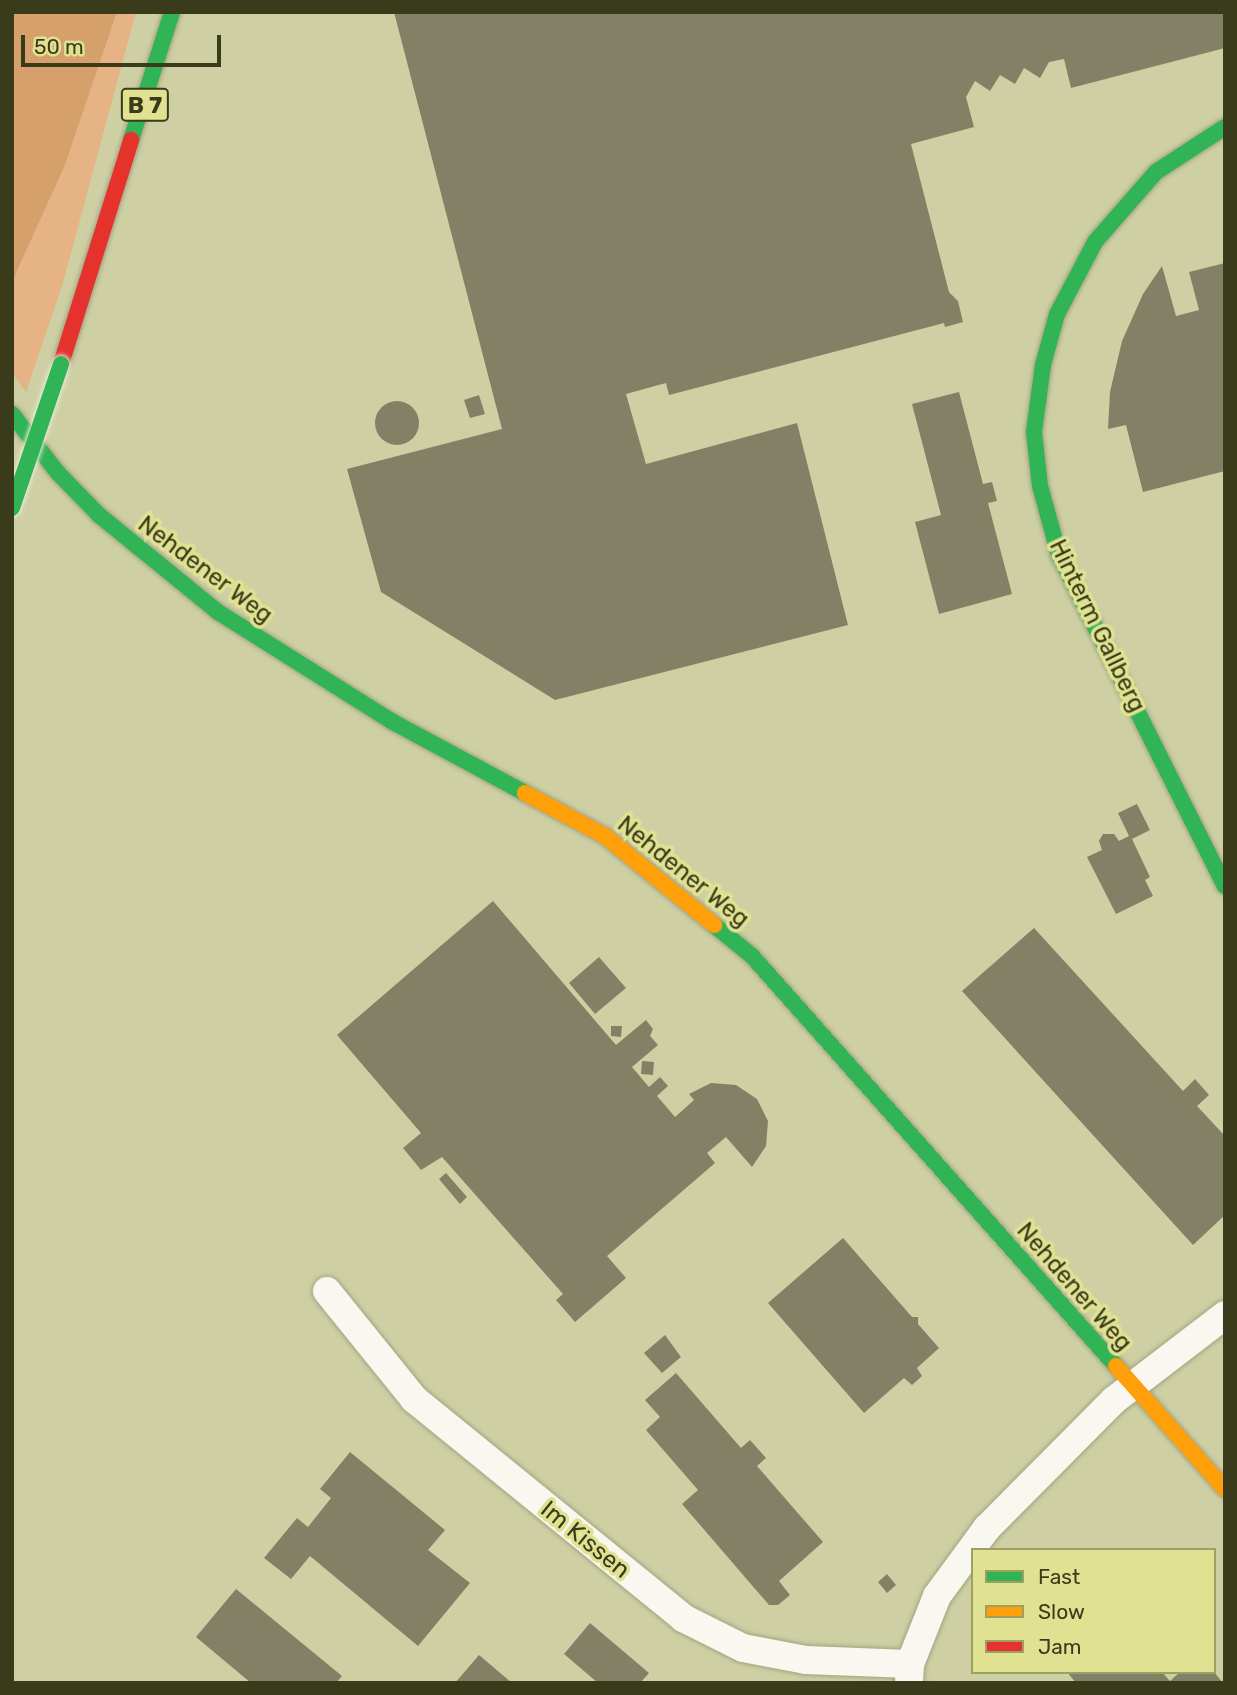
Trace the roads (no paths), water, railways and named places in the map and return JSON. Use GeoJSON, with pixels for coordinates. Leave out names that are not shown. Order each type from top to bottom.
{"type":"FeatureCollection","features":[{"type":"Feature","properties":{"kind":"street","name":"B 7"},"geometry":{"type":"LineString","coordinates":[[12,508],[61,364],[172,12]]}},
{"type":"Feature","properties":{"kind":"street","name":"Hinterm Gallberg"},"geometry":{"type":"LineString","coordinates":[[1225,127],[1156,172],[1096,242],[1057,314],[1043,365],[1034,432],[1040,486],[1059,555],[1225,886]]}},
{"type":"Feature","properties":{"kind":"street","name":"Nehdener Weg"},"geometry":{"type":"LineString","coordinates":[[12,414],[58,473],[99,515],[218,612],[381,716],[604,836],[752,956],[1131,1387],[1225,1489]]}},
{"type":"Feature","properties":{"kind":"street","name":"Im Kissen"},"geometry":{"type":"LineString","coordinates":[[327,1291],[414,1399],[683,1618],[743,1648],[806,1660],[909,1673],[937,1596],[971,1550]]}},
{"type":"Feature","properties":{"kind":"street"},"geometry":{"type":"LineString","coordinates":[[1131,1387],[1225,1315]]}},
{"type":"Feature","properties":{"kind":"street","name":"Im Kissen"},"geometry":{"type":"LineString","coordinates":[[972,1548],[987,1528],[1131,1387]]}}]}
